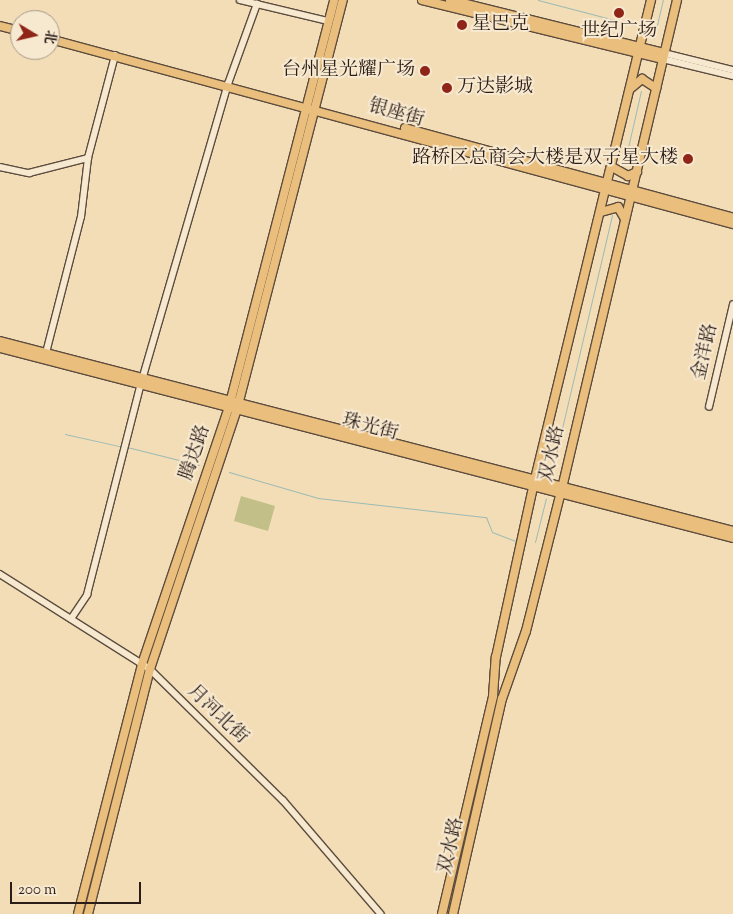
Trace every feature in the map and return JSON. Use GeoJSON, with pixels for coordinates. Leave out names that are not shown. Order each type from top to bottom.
{"type":"FeatureCollection","features":[{"type":"Feature","properties":{"kind":"main road","name":"腾达路"},"geometry":{"type":"LineString","coordinates":[[88,914],[150,669],[233,405],[334,0]]}},
{"type":"Feature","properties":{"kind":"main road","name":"腾达路"},"geometry":{"type":"LineString","coordinates":[[308,104],[343,0]]}},
{"type":"Feature","properties":{"kind":"main road"},"geometry":{"type":"LineString","coordinates":[[422,0],[639,50]]}},
{"type":"Feature","properties":{"kind":"main road"},"geometry":{"type":"LineString","coordinates":[[450,0],[663,56]]}},
{"type":"Feature","properties":{"kind":"main road","name":"双水路"},"geometry":{"type":"LineString","coordinates":[[442,914],[493,696],[496,657],[535,484],[651,0]]}},
{"type":"Feature","properties":{"kind":"main road","name":"双水路"},"geometry":{"type":"LineString","coordinates":[[453,914],[502,699],[526,631],[561,491],[677,0]]}},
{"type":"Feature","properties":{"kind":"main road"},"geometry":{"type":"LineString","coordinates":[[643,34],[644,42],[656,49],[666,43]]}},
{"type":"Feature","properties":{"kind":"main road"},"geometry":{"type":"LineString","coordinates":[[60,38],[228,82]]}},
{"type":"Feature","properties":{"kind":"main road"},"geometry":{"type":"LineString","coordinates":[[60,42],[228,82]]}},
{"type":"Feature","properties":{"kind":"main road"},"geometry":{"type":"LineString","coordinates":[[629,91],[642,79],[656,88]]}},
{"type":"Feature","properties":{"kind":"main road","name":"银座街"},"geometry":{"type":"LineString","coordinates":[[228,82],[607,187],[630,198],[733,224]]}},
{"type":"Feature","properties":{"kind":"main road"},"geometry":{"type":"LineString","coordinates":[[612,167],[628,176],[637,172]]}},
{"type":"Feature","properties":{"kind":"main road"},"geometry":{"type":"LineString","coordinates":[[607,187],[633,189],[733,218]]}},
{"type":"Feature","properties":{"kind":"main road"},"geometry":{"type":"LineString","coordinates":[[601,212],[618,207],[625,221]]}},
{"type":"Feature","properties":{"kind":"main road","name":"珠光街"},"geometry":{"type":"LineString","coordinates":[[0,341],[46,353],[141,383]]}},
{"type":"Feature","properties":{"kind":"main road","name":"珠光街"},"geometry":{"type":"LineString","coordinates":[[0,348],[233,405],[733,538]]}},
{"type":"Feature","properties":{"kind":"main road","name":"腾达路"},"geometry":{"type":"LineString","coordinates":[[78,914],[142,664],[233,405]]}},
{"type":"Feature","properties":{"kind":"main road","name":"珠光街"},"geometry":{"type":"LineString","coordinates":[[561,491],[733,531]]}},
{"type":"Feature","properties":{"kind":"street"},"geometry":{"type":"LineString","coordinates":[[240,0],[328,21]]}},
{"type":"Feature","properties":{"kind":"street"},"geometry":{"type":"LineString","coordinates":[[71,619],[87,594],[141,383],[228,82],[257,4]]}},
{"type":"Feature","properties":{"kind":"street"},"geometry":{"type":"LineString","coordinates":[[46,353],[81,216],[88,158],[116,56]]}},
{"type":"Feature","properties":{"kind":"street"},"geometry":{"type":"LineString","coordinates":[[663,56],[733,70]]}},
{"type":"Feature","properties":{"kind":"street"},"geometry":{"type":"LineString","coordinates":[[663,56],[733,76]]}},
{"type":"Feature","properties":{"kind":"street"},"geometry":{"type":"LineString","coordinates":[[0,167],[30,173],[49,164],[88,158]]}},
{"type":"Feature","properties":{"kind":"street","name":"金洋路"},"geometry":{"type":"LineString","coordinates":[[709,407],[733,305]]}},
{"type":"Feature","properties":{"kind":"street","name":"月河北街"},"geometry":{"type":"LineString","coordinates":[[0,574],[150,669],[283,800],[381,914]]}},
{"type":"Feature","properties":{"kind":"shaded area"},"geometry":{"type":"Polygon","coordinates":[[[241,496],[275,506],[268,531],[234,521],[241,496]]]}},
{"type":"Feature","properties":{"kind":"waterway"},"geometry":{"type":"LineString","coordinates":[[538,0],[634,25]]}},
{"type":"Feature","properties":{"kind":"waterway"},"geometry":{"type":"LineString","coordinates":[[654,38],[663,0]]}},
{"type":"Feature","properties":{"kind":"waterway"},"geometry":{"type":"LineString","coordinates":[[624,165],[641,91]]}},
{"type":"Feature","properties":{"kind":"waterway"},"geometry":{"type":"LineString","coordinates":[[552,471],[612,215]]}},
{"type":"Feature","properties":{"kind":"waterway"},"geometry":{"type":"LineString","coordinates":[[65,434],[123,447]]}},
{"type":"Feature","properties":{"kind":"waterway"},"geometry":{"type":"LineString","coordinates":[[127,447],[199,465]]}},
{"type":"Feature","properties":{"kind":"waterway"},"geometry":{"type":"LineString","coordinates":[[229,472],[318,498],[486,517],[492,532],[516,541]]}},
{"type":"Feature","properties":{"kind":"waterway"},"geometry":{"type":"LineString","coordinates":[[535,542],[546,498]]}},
{"type":"Feature","properties":{"kind":"place","name":"世纪广场"},"geometry":{"type":"Point","coordinates":[619,13]}},
{"type":"Feature","properties":{"kind":"place","name":"星巴克"},"geometry":{"type":"Point","coordinates":[462,25]}},
{"type":"Feature","properties":{"kind":"place","name":"台州星光耀广场"},"geometry":{"type":"Point","coordinates":[425,71]}},
{"type":"Feature","properties":{"kind":"place","name":"万达影城"},"geometry":{"type":"Point","coordinates":[447,88]}},
{"type":"Feature","properties":{"kind":"place","name":"路桥区总商会大楼是双子星大楼"},"geometry":{"type":"Point","coordinates":[688,159]}}]}
